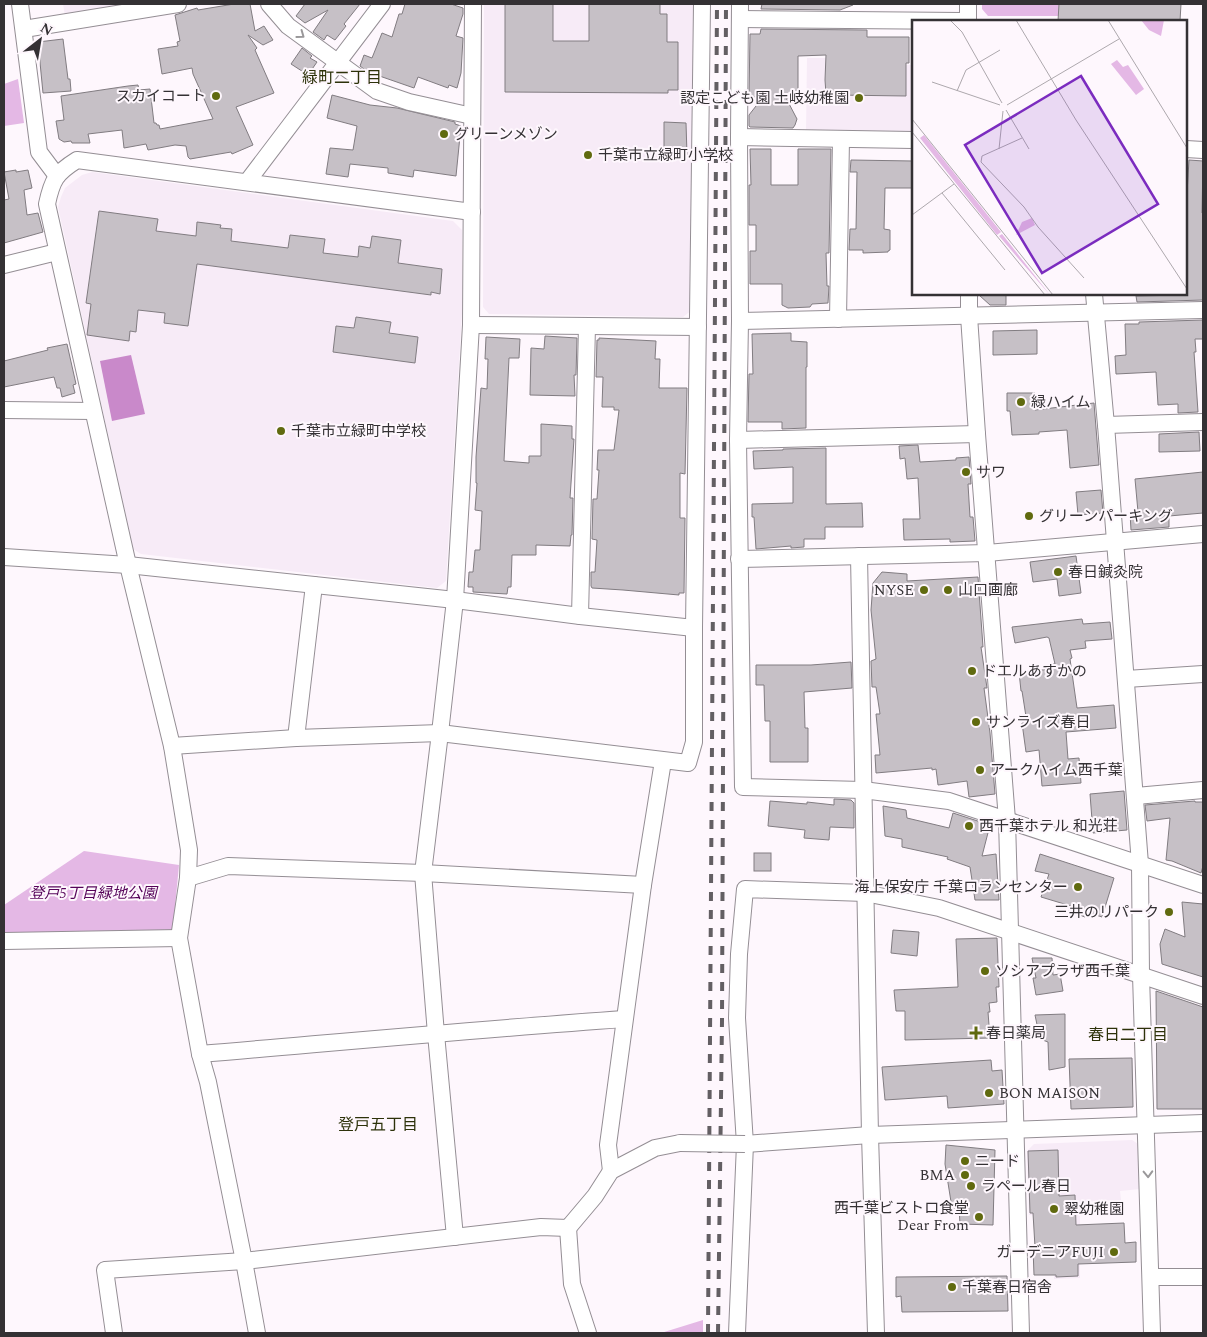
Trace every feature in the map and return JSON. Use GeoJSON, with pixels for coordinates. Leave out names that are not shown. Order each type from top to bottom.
{"type":"FeatureCollection","features":[{"type":"Feature","properties":{"kind":"street"},"geometry":{"type":"LineString","coordinates":[[20,4],[39,152],[57,176]]}},
{"type":"Feature","properties":{"kind":"street"},"geometry":{"type":"LineString","coordinates":[[24,29],[178,4]]}},
{"type":"Feature","properties":{"kind":"street"},"geometry":{"type":"LineString","coordinates":[[269,4],[288,26],[377,91],[409,102],[472,116]]}},
{"type":"Feature","properties":{"kind":"street"},"geometry":{"type":"LineString","coordinates":[[247,182],[382,4]]}},
{"type":"Feature","properties":{"kind":"street"},"geometry":{"type":"LineString","coordinates":[[455,1236],[423,872],[455,600],[471,325],[473,4]]}},
{"type":"Feature","properties":{"kind":"street"},"geometry":{"type":"LineString","coordinates":[[172,746],[296,738],[440,733],[688,763],[694,742],[702,4]]}},
{"type":"Feature","properties":{"kind":"street"},"geometry":{"type":"LineString","coordinates":[[968,4],[968,20]]}},
{"type":"Feature","properties":{"kind":"street"},"geometry":{"type":"LineString","coordinates":[[937,20],[740,12],[738,440],[744,787],[863,790],[949,801],[1203,885]]}},
{"type":"Feature","properties":{"kind":"street"},"geometry":{"type":"LineString","coordinates":[[738,137],[912,140]]}},
{"type":"Feature","properties":{"kind":"street"},"geometry":{"type":"LineString","coordinates":[[838,319],[841,139]]}},
{"type":"Feature","properties":{"kind":"street"},"geometry":{"type":"LineString","coordinates":[[1187,149],[1203,150]]}},
{"type":"Feature","properties":{"kind":"street"},"geometry":{"type":"LineString","coordinates":[[257,1333],[208,1082],[200,1054],[179,938],[188,878],[189,850],[172,746],[128,565],[47,204],[50,189],[57,176],[77,160],[472,212]]}},
{"type":"Feature","properties":{"kind":"street"},"geometry":{"type":"LineString","coordinates":[[4,265],[57,252]]}},
{"type":"Feature","properties":{"kind":"street"},"geometry":{"type":"LineString","coordinates":[[969,295],[977,434],[1007,820],[1021,1333]]}},
{"type":"Feature","properties":{"kind":"street"},"geometry":{"type":"LineString","coordinates":[[1094,295],[1116,542],[1140,864],[1141,975],[1152,1333]]}},
{"type":"Feature","properties":{"kind":"street"},"geometry":{"type":"LineString","coordinates":[[740,321],[1203,310]]}},
{"type":"Feature","properties":{"kind":"street"},"geometry":{"type":"LineString","coordinates":[[471,325],[698,327]]}},
{"type":"Feature","properties":{"kind":"street"},"geometry":{"type":"LineString","coordinates":[[580,616],[587,326]]}},
{"type":"Feature","properties":{"kind":"street"},"geometry":{"type":"LineString","coordinates":[[4,410],[93,411]]}},
{"type":"Feature","properties":{"kind":"street"},"geometry":{"type":"LineString","coordinates":[[1106,425],[1203,422]]}},
{"type":"Feature","properties":{"kind":"street"},"geometry":{"type":"LineString","coordinates":[[738,440],[977,434]]}},
{"type":"Feature","properties":{"kind":"street"},"geometry":{"type":"LineString","coordinates":[[739,559],[987,553],[1203,534]]}},
{"type":"Feature","properties":{"kind":"street"},"geometry":{"type":"LineString","coordinates":[[859,556],[870,1135],[876,1333]]}},
{"type":"Feature","properties":{"kind":"street"},"geometry":{"type":"LineString","coordinates":[[4,557],[128,565],[694,628]]}},
{"type":"Feature","properties":{"kind":"street"},"geometry":{"type":"LineString","coordinates":[[296,738],[314,585]]}},
{"type":"Feature","properties":{"kind":"street"},"geometry":{"type":"LineString","coordinates":[[1126,679],[1203,674]]}},
{"type":"Feature","properties":{"kind":"street"},"geometry":{"type":"LineString","coordinates":[[611,1171],[608,1145],[643,885],[663,760]]}},
{"type":"Feature","properties":{"kind":"street"},"geometry":{"type":"LineString","coordinates":[[1136,796],[1203,790]]}},
{"type":"Feature","properties":{"kind":"street"},"geometry":{"type":"LineString","coordinates":[[188,878],[228,866],[423,872],[643,885]]}},
{"type":"Feature","properties":{"kind":"street"},"geometry":{"type":"LineString","coordinates":[[736,1333],[745,1144],[737,1018],[739,954],[745,889],[865,893],[939,908],[1203,996]]}},
{"type":"Feature","properties":{"kind":"street"},"geometry":{"type":"LineString","coordinates":[[4,941],[179,938]]}},
{"type":"Feature","properties":{"kind":"street"},"geometry":{"type":"LineString","coordinates":[[200,1054],[503,1027],[624,1019]]}},
{"type":"Feature","properties":{"kind":"street"},"geometry":{"type":"LineString","coordinates":[[588,1333],[572,1284],[568,1228],[595,1196],[611,1171],[655,1148],[680,1143],[745,1144],[870,1135],[1203,1123]]}},
{"type":"Feature","properties":{"kind":"street"},"geometry":{"type":"LineString","coordinates":[[114,1333],[105,1270],[244,1261],[541,1227],[568,1228]]}},
{"type":"Feature","properties":{"kind":"street"},"geometry":{"type":"LineString","coordinates":[[1151,1277],[1203,1277]]}},
{"type":"Feature","properties":{"kind":"shaded area"},"geometry":{"type":"Polygon","coordinates":[[[63,4],[129,4],[127,6],[65,16],[63,4]]]}},
{"type":"Feature","properties":{"kind":"shaded area","name":"千葉市立緑町小学校"},"geometry":{"type":"Polygon","coordinates":[[[484,4],[693,4],[692,310],[683,317],[489,314],[483,307],[484,4]]]}},
{"type":"Feature","properties":{"kind":"shaded area","name":"認定こども園 土岐幼稚園"},"geometry":{"type":"Polygon","coordinates":[[[807,58],[842,58],[842,63],[912,65],[912,132],[806,131],[807,58]]]}},
{"type":"Feature","properties":{"kind":"shaded area","name":"千葉市立緑町中学校"},"geometry":{"type":"Polygon","coordinates":[[[92,172],[453,221],[462,230],[462,313],[446,581],[437,588],[141,554],[133,549],[58,207],[65,188],[82,175],[92,172]]]}},
{"type":"Feature","properties":{"kind":"shaded area"},"geometry":{"type":"Polygon","coordinates":[[[131,355],[145,414],[112,421],[100,361],[131,355]]]}},
{"type":"Feature","properties":{"kind":"shaded area","name":"翠幼稚園"},"geometry":{"type":"Polygon","coordinates":[[[1132,1140],[1141,1146],[1140,1189],[1120,1191],[1121,1200],[1080,1202],[1080,1278],[1054,1279],[1052,1216],[1029,1215],[1027,1151],[1034,1144],[1132,1140]]]}},
{"type":"Feature","properties":{"kind":"green space"},"geometry":{"type":"Polygon","coordinates":[[[982,4],[1059,4],[1059,16],[988,16],[982,9],[982,4]]]}},
{"type":"Feature","properties":{"kind":"green space"},"geometry":{"type":"Polygon","coordinates":[[[18,79],[24,123],[4,126],[4,84],[18,79]]]}},
{"type":"Feature","properties":{"kind":"green space","name":"登戸5丁目緑地公園"},"geometry":{"type":"Polygon","coordinates":[[[84,851],[179,865],[173,928],[168,933],[4,934],[4,905],[84,851]]]}},
{"type":"Feature","properties":{"kind":"green space"},"geometry":{"type":"Polygon","coordinates":[[[703,1320],[703,1333],[661,1333],[703,1320]]]}},
{"type":"Feature","properties":{"kind":"building"},"geometry":{"type":"Polygon","coordinates":[[[234,4],[250,4],[255,31],[264,26],[273,40],[263,45],[248,35],[257,48],[255,50],[274,93],[236,107],[253,145],[232,154],[231,152],[190,159],[186,146],[175,145],[148,150],[146,144],[124,148],[122,130],[88,134],[90,143],[64,142],[59,139],[56,121],[64,120],[61,96],[128,86],[138,85],[139,90],[150,89],[154,123],[159,125],[160,129],[213,119],[192,68],[162,74],[158,49],[178,46],[177,42],[180,41],[175,15],[197,8],[198,10],[234,4]]]}},
{"type":"Feature","properties":{"kind":"building"},"geometry":{"type":"Polygon","coordinates":[[[305,4],[360,4],[344,24],[346,26],[335,40],[327,35],[324,40],[313,32],[328,10],[305,23],[296,16],[305,4]]]}},
{"type":"Feature","properties":{"kind":"building"},"geometry":{"type":"Polygon","coordinates":[[[405,4],[451,4],[463,8],[456,36],[463,38],[461,73],[457,88],[449,85],[448,88],[418,77],[414,88],[368,72],[360,66],[364,55],[372,58],[382,33],[392,37],[399,14],[402,14],[405,4]]]}},
{"type":"Feature","properties":{"kind":"building"},"geometry":{"type":"Polygon","coordinates":[[[505,4],[553,4],[553,41],[589,41],[589,4],[660,4],[660,14],[667,14],[667,42],[678,42],[678,90],[668,90],[668,93],[505,92],[505,4]]]}},
{"type":"Feature","properties":{"kind":"building"},"geometry":{"type":"Polygon","coordinates":[[[762,4],[853,5],[840,10],[761,9],[762,4]]]}},
{"type":"Feature","properties":{"kind":"building"},"geometry":{"type":"Polygon","coordinates":[[[1059,4],[1181,4],[1180,20],[1058,20],[1059,4]]]}},
{"type":"Feature","properties":{"kind":"building"},"geometry":{"type":"Polygon","coordinates":[[[761,29],[867,30],[867,37],[909,37],[909,63],[906,63],[906,96],[826,94],[826,55],[798,56],[798,98],[786,98],[797,119],[793,128],[750,127],[749,115],[763,97],[749,97],[750,34],[760,34],[761,29]]]}},
{"type":"Feature","properties":{"kind":"building"},"geometry":{"type":"Polygon","coordinates":[[[63,39],[71,91],[43,93],[38,42],[63,39]]]}},
{"type":"Feature","properties":{"kind":"building"},"geometry":{"type":"Polygon","coordinates":[[[302,48],[312,56],[310,58],[317,62],[308,75],[291,64],[302,48]]]}},
{"type":"Feature","properties":{"kind":"building"},"geometry":{"type":"Polygon","coordinates":[[[332,95],[370,105],[397,108],[455,122],[455,124],[461,126],[456,176],[414,170],[413,177],[388,173],[388,168],[350,164],[348,177],[326,174],[330,148],[353,150],[357,126],[327,118],[332,95]]]}},
{"type":"Feature","properties":{"kind":"building"},"geometry":{"type":"Polygon","coordinates":[[[664,122],[686,123],[687,155],[664,156],[664,122]]]}},
{"type":"Feature","properties":{"kind":"building"},"geometry":{"type":"Polygon","coordinates":[[[750,149],[771,149],[771,185],[798,185],[798,149],[831,149],[829,253],[826,253],[827,286],[829,286],[828,303],[812,304],[810,307],[788,308],[782,305],[782,284],[750,284],[750,251],[756,251],[756,225],[749,225],[750,149]]]}},
{"type":"Feature","properties":{"kind":"building"},"geometry":{"type":"Polygon","coordinates":[[[851,160],[912,161],[912,188],[885,188],[884,229],[890,230],[890,250],[888,252],[863,253],[863,250],[849,250],[850,229],[856,229],[857,172],[850,172],[851,160]]]}},
{"type":"Feature","properties":{"kind":"building"},"geometry":{"type":"Polygon","coordinates":[[[1189,160],[1203,161],[1203,300],[1137,302],[1136,296],[1187,295],[1187,193],[1189,160]]]}},
{"type":"Feature","properties":{"kind":"building"},"geometry":{"type":"Polygon","coordinates":[[[16,170],[16,172],[28,170],[32,188],[24,190],[27,215],[38,213],[43,232],[4,243],[4,200],[9,199],[4,172],[16,170]]]}},
{"type":"Feature","properties":{"kind":"building"},"geometry":{"type":"Polygon","coordinates":[[[99,211],[158,219],[156,231],[196,236],[197,222],[221,225],[220,228],[232,229],[231,241],[288,248],[290,235],[325,239],[323,253],[358,257],[359,246],[370,248],[372,236],[401,240],[398,263],[442,269],[440,294],[431,292],[431,295],[197,264],[188,326],[164,323],[165,313],[138,310],[136,332],[130,331],[129,341],[87,335],[91,304],[86,303],[99,211]]]}},
{"type":"Feature","properties":{"kind":"building"},"geometry":{"type":"Polygon","coordinates":[[[979,295],[1006,295],[1006,305],[990,305],[979,295]]]}},
{"type":"Feature","properties":{"kind":"building"},"geometry":{"type":"Polygon","coordinates":[[[356,317],[391,322],[389,333],[418,337],[415,363],[333,352],[336,326],[354,328],[356,317]]]}},
{"type":"Feature","properties":{"kind":"building"},"geometry":{"type":"Polygon","coordinates":[[[1203,320],[1203,339],[1195,339],[1196,352],[1194,352],[1198,412],[1178,413],[1178,404],[1158,405],[1156,372],[1116,374],[1115,356],[1126,355],[1125,324],[1203,320]]]}},
{"type":"Feature","properties":{"kind":"building"},"geometry":{"type":"Polygon","coordinates":[[[1037,330],[1037,354],[993,355],[993,331],[1037,330]]]}},
{"type":"Feature","properties":{"kind":"building"},"geometry":{"type":"Polygon","coordinates":[[[791,333],[791,341],[807,342],[806,428],[782,429],[782,422],[748,422],[749,374],[753,374],[752,334],[791,333]]]}},
{"type":"Feature","properties":{"kind":"building"},"geometry":{"type":"Polygon","coordinates":[[[545,336],[577,338],[576,375],[574,375],[575,396],[530,395],[531,348],[544,349],[545,336]]]}},
{"type":"Feature","properties":{"kind":"building"},"geometry":{"type":"Polygon","coordinates":[[[486,337],[520,339],[519,358],[509,358],[504,461],[529,463],[529,456],[541,456],[541,424],[572,426],[572,439],[574,439],[570,498],[573,498],[570,546],[536,545],[536,555],[512,555],[511,587],[508,587],[507,594],[473,592],[473,587],[468,587],[469,572],[473,572],[475,550],[480,550],[482,511],[475,510],[476,457],[481,388],[487,389],[488,359],[485,359],[486,337]]]}},
{"type":"Feature","properties":{"kind":"building"},"geometry":{"type":"Polygon","coordinates":[[[599,338],[656,341],[655,359],[660,359],[659,388],[687,388],[685,474],[680,473],[680,518],[685,518],[684,593],[679,593],[679,595],[592,588],[591,586],[591,572],[595,572],[597,540],[592,539],[593,499],[597,499],[599,470],[597,470],[598,450],[614,450],[619,410],[614,410],[614,407],[602,407],[603,377],[596,377],[597,340],[599,338]]]}},
{"type":"Feature","properties":{"kind":"building"},"geometry":{"type":"Polygon","coordinates":[[[67,344],[76,384],[73,385],[75,393],[62,397],[54,377],[4,387],[4,361],[67,344]]]}},
{"type":"Feature","properties":{"kind":"building"},"geometry":{"type":"Polygon","coordinates":[[[1007,393],[1035,393],[1035,410],[1094,403],[1099,465],[1070,468],[1067,430],[1012,435],[1010,411],[1007,411],[1007,393]]]}},
{"type":"Feature","properties":{"kind":"building"},"geometry":{"type":"Polygon","coordinates":[[[1199,432],[1200,451],[1159,452],[1159,434],[1199,432]]]}},
{"type":"Feature","properties":{"kind":"building"},"geometry":{"type":"Polygon","coordinates":[[[918,445],[920,462],[956,460],[956,458],[969,457],[971,484],[968,484],[970,517],[973,517],[975,541],[950,542],[950,539],[904,540],[903,519],[920,519],[918,478],[907,479],[905,458],[900,459],[899,446],[918,445]]]}},
{"type":"Feature","properties":{"kind":"building"},"geometry":{"type":"Polygon","coordinates":[[[826,448],[826,504],[862,503],[863,527],[825,527],[825,539],[804,539],[804,547],[791,548],[791,546],[756,549],[752,504],[793,503],[793,467],[754,469],[753,451],[826,448]]]}},
{"type":"Feature","properties":{"kind":"building"},"geometry":{"type":"Polygon","coordinates":[[[1203,472],[1203,513],[1169,516],[1169,527],[1131,530],[1130,513],[1138,512],[1135,479],[1203,472]]]}},
{"type":"Feature","properties":{"kind":"building"},"geometry":{"type":"Polygon","coordinates":[[[1101,490],[1103,513],[1078,515],[1076,492],[1101,490]]]}},
{"type":"Feature","properties":{"kind":"building"},"geometry":{"type":"Polygon","coordinates":[[[1076,556],[1081,593],[1059,596],[1057,579],[1033,582],[1030,562],[1076,556]]]}},
{"type":"Feature","properties":{"kind":"building"},"geometry":{"type":"Polygon","coordinates":[[[882,572],[907,574],[907,581],[978,577],[983,647],[981,647],[987,688],[984,688],[995,794],[969,797],[967,781],[938,785],[936,769],[932,770],[932,768],[876,773],[875,755],[880,755],[876,714],[880,714],[876,687],[872,687],[871,661],[876,659],[871,610],[873,583],[882,572]]]}},
{"type":"Feature","properties":{"kind":"building"},"geometry":{"type":"Polygon","coordinates":[[[1082,619],[1083,624],[1110,622],[1112,639],[1085,641],[1086,648],[1070,650],[1077,708],[1114,705],[1116,728],[1066,732],[1068,759],[1079,758],[1081,783],[1042,786],[1039,750],[1026,752],[1022,723],[1027,723],[1019,672],[1053,669],[1052,664],[1055,664],[1049,638],[1015,643],[1012,627],[1082,619]]]}},
{"type":"Feature","properties":{"kind":"building"},"geometry":{"type":"Polygon","coordinates":[[[851,662],[852,688],[804,692],[805,728],[808,728],[808,762],[770,762],[770,721],[765,721],[764,685],[756,685],[756,665],[811,665],[851,662]]]}},
{"type":"Feature","properties":{"kind":"building"},"geometry":{"type":"Polygon","coordinates":[[[1124,791],[1127,830],[1093,833],[1090,794],[1124,791]]]}},
{"type":"Feature","properties":{"kind":"building"},"geometry":{"type":"Polygon","coordinates":[[[834,799],[851,800],[854,803],[854,828],[830,827],[829,840],[804,838],[805,830],[768,826],[770,801],[834,805],[834,799]]]}},
{"type":"Feature","properties":{"kind":"building"},"geometry":{"type":"Polygon","coordinates":[[[1203,802],[1203,866],[1201,873],[1166,860],[1170,818],[1147,821],[1145,805],[1203,802]]]}},
{"type":"Feature","properties":{"kind":"building"},"geometry":{"type":"Polygon","coordinates":[[[883,806],[906,810],[907,818],[949,828],[953,813],[990,825],[982,856],[996,854],[999,900],[975,900],[970,867],[947,859],[948,857],[902,847],[902,839],[885,836],[883,806]]]}},
{"type":"Feature","properties":{"kind":"building"},"geometry":{"type":"Polygon","coordinates":[[[754,853],[771,853],[771,871],[754,871],[754,853]]]}},
{"type":"Feature","properties":{"kind":"building","name":"海上保安庁 千葉ロランセンター"},"geometry":{"type":"Polygon","coordinates":[[[1040,854],[1114,878],[1102,917],[1087,912],[1085,917],[1069,911],[1071,906],[1041,897],[1049,874],[1035,871],[1040,854]]]}},
{"type":"Feature","properties":{"kind":"building"},"geometry":{"type":"Polygon","coordinates":[[[1182,902],[1203,904],[1203,977],[1162,964],[1160,944],[1165,929],[1185,937],[1182,902]]]}},
{"type":"Feature","properties":{"kind":"building"},"geometry":{"type":"Polygon","coordinates":[[[893,930],[919,932],[917,956],[891,953],[893,930]]]}},
{"type":"Feature","properties":{"kind":"building"},"geometry":{"type":"Polygon","coordinates":[[[997,938],[999,987],[996,987],[997,1002],[989,1003],[990,1038],[905,1040],[905,1011],[896,1011],[894,990],[958,987],[956,939],[997,938]]]}},
{"type":"Feature","properties":{"kind":"building"},"geometry":{"type":"Polygon","coordinates":[[[1032,958],[1052,958],[1053,975],[1060,974],[1063,991],[1036,995],[1033,978],[1036,978],[1032,958]]]}},
{"type":"Feature","properties":{"kind":"building"},"geometry":{"type":"Polygon","coordinates":[[[1156,991],[1203,1007],[1203,1109],[1157,1109],[1156,991]]]}},
{"type":"Feature","properties":{"kind":"building"},"geometry":{"type":"Polygon","coordinates":[[[1065,1014],[1065,1067],[1049,1070],[1048,1042],[1040,1039],[1035,1015],[1065,1014]]]}},
{"type":"Feature","properties":{"kind":"building"},"geometry":{"type":"Polygon","coordinates":[[[1132,1058],[1133,1107],[1071,1109],[1069,1059],[1132,1058]]]}},
{"type":"Feature","properties":{"kind":"building"},"geometry":{"type":"Polygon","coordinates":[[[991,1060],[992,1071],[1002,1070],[1004,1104],[948,1108],[947,1096],[885,1100],[882,1067],[991,1060]]]}},
{"type":"Feature","properties":{"kind":"building","name":"ラペール春日"},"geometry":{"type":"Polygon","coordinates":[[[946,1145],[995,1150],[993,1225],[960,1224],[959,1208],[952,1208],[945,1164],[946,1145]]]}},
{"type":"Feature","properties":{"kind":"building"},"geometry":{"type":"Polygon","coordinates":[[[1058,1150],[1059,1196],[1075,1195],[1076,1225],[1124,1223],[1125,1243],[1136,1242],[1136,1262],[1078,1264],[1078,1276],[1034,1275],[1033,1248],[1035,1247],[1033,1213],[1030,1213],[1028,1151],[1058,1150]]]}},
{"type":"Feature","properties":{"kind":"building","name":"千葉春日宿舎"},"geometry":{"type":"Polygon","coordinates":[[[1007,1276],[1008,1311],[902,1312],[901,1296],[896,1297],[896,1277],[1007,1276]]]}},
{"type":"Feature","properties":{"kind":"railway"},"geometry":{"type":"LineString","coordinates":[[708,1333],[717,4]]}},
{"type":"Feature","properties":{"kind":"railway"},"geometry":{"type":"LineString","coordinates":[[718,1333],[722,1021],[726,4]]}},
{"type":"Feature","properties":{"kind":"place","name":"スカイコート"},"geometry":{"type":"Point","coordinates":[216,96]}},
{"type":"Feature","properties":{"kind":"place","name":"認定こども園 土岐幼稚園"},"geometry":{"type":"Point","coordinates":[859,98]}},
{"type":"Feature","properties":{"kind":"place","name":"グリーンメゾン"},"geometry":{"type":"Point","coordinates":[444,134]}},
{"type":"Feature","properties":{"kind":"place","name":"千葉市立緑町小学校"},"geometry":{"type":"Point","coordinates":[588,155]}},
{"type":"Feature","properties":{"kind":"place","name":"緑ハイム"},"geometry":{"type":"Point","coordinates":[1021,402]}},
{"type":"Feature","properties":{"kind":"place","name":"千葉市立緑町中学校"},"geometry":{"type":"Point","coordinates":[281,431]}},
{"type":"Feature","properties":{"kind":"place","name":"サワ"},"geometry":{"type":"Point","coordinates":[966,472]}},
{"type":"Feature","properties":{"kind":"place","name":"グリーンパーキング"},"geometry":{"type":"Point","coordinates":[1029,516]}},
{"type":"Feature","properties":{"kind":"place","name":"春日鍼灸院"},"geometry":{"type":"Point","coordinates":[1058,572]}},
{"type":"Feature","properties":{"kind":"place","name":"NYSE"},"geometry":{"type":"Point","coordinates":[924,590]}},
{"type":"Feature","properties":{"kind":"place","name":"山口画廊"},"geometry":{"type":"Point","coordinates":[948,590]}},
{"type":"Feature","properties":{"kind":"place","name":"ドエルあすかの"},"geometry":{"type":"Point","coordinates":[972,671]}},
{"type":"Feature","properties":{"kind":"place","name":"サンライズ春日"},"geometry":{"type":"Point","coordinates":[976,722]}},
{"type":"Feature","properties":{"kind":"place","name":"アークハイム西千葉"},"geometry":{"type":"Point","coordinates":[980,770]}},
{"type":"Feature","properties":{"kind":"place","name":"西千葉ホテル 和光荘"},"geometry":{"type":"Point","coordinates":[969,826]}},
{"type":"Feature","properties":{"kind":"place","name":"海上保安庁 千葉ロランセンター"},"geometry":{"type":"Point","coordinates":[1078,887]}},
{"type":"Feature","properties":{"kind":"place","name":"三井のリパーク"},"geometry":{"type":"Point","coordinates":[1169,912]}},
{"type":"Feature","properties":{"kind":"place","name":"ソシアプラザ西千葉"},"geometry":{"type":"Point","coordinates":[985,971]}},
{"type":"Feature","properties":{"kind":"place","name":"春日薬局"},"geometry":{"type":"Point","coordinates":[976,1033]}},
{"type":"Feature","properties":{"kind":"place","name":"BON MAISON"},"geometry":{"type":"Point","coordinates":[989,1093]}},
{"type":"Feature","properties":{"kind":"place","name":"ニード"},"geometry":{"type":"Point","coordinates":[965,1161]}},
{"type":"Feature","properties":{"kind":"place","name":"BMA"},"geometry":{"type":"Point","coordinates":[965,1175]}},
{"type":"Feature","properties":{"kind":"place","name":"ラペール春日"},"geometry":{"type":"Point","coordinates":[971,1186]}},
{"type":"Feature","properties":{"kind":"place","name":"翠幼稚園"},"geometry":{"type":"Point","coordinates":[1054,1209]}},
{"type":"Feature","properties":{"kind":"place","name":"西千葉ビストロ食堂 Dear From"},"geometry":{"type":"Point","coordinates":[979,1217]}},
{"type":"Feature","properties":{"kind":"place","name":"ガーデニアFUJI"},"geometry":{"type":"Point","coordinates":[1114,1252]}},
{"type":"Feature","properties":{"kind":"place","name":"千葉春日宿舎"},"geometry":{"type":"Point","coordinates":[952,1287]}},
{"type":"Feature","properties":{"kind":"district","name":"緑町二丁目"},"geometry":{"type":"Point","coordinates":[342,77]}},
{"type":"Feature","properties":{"kind":"district","name":"春日二丁目"},"geometry":{"type":"Point","coordinates":[1128,1034]}},
{"type":"Feature","properties":{"kind":"district","name":"登戸五丁目"},"geometry":{"type":"Point","coordinates":[378,1124]}}]}
